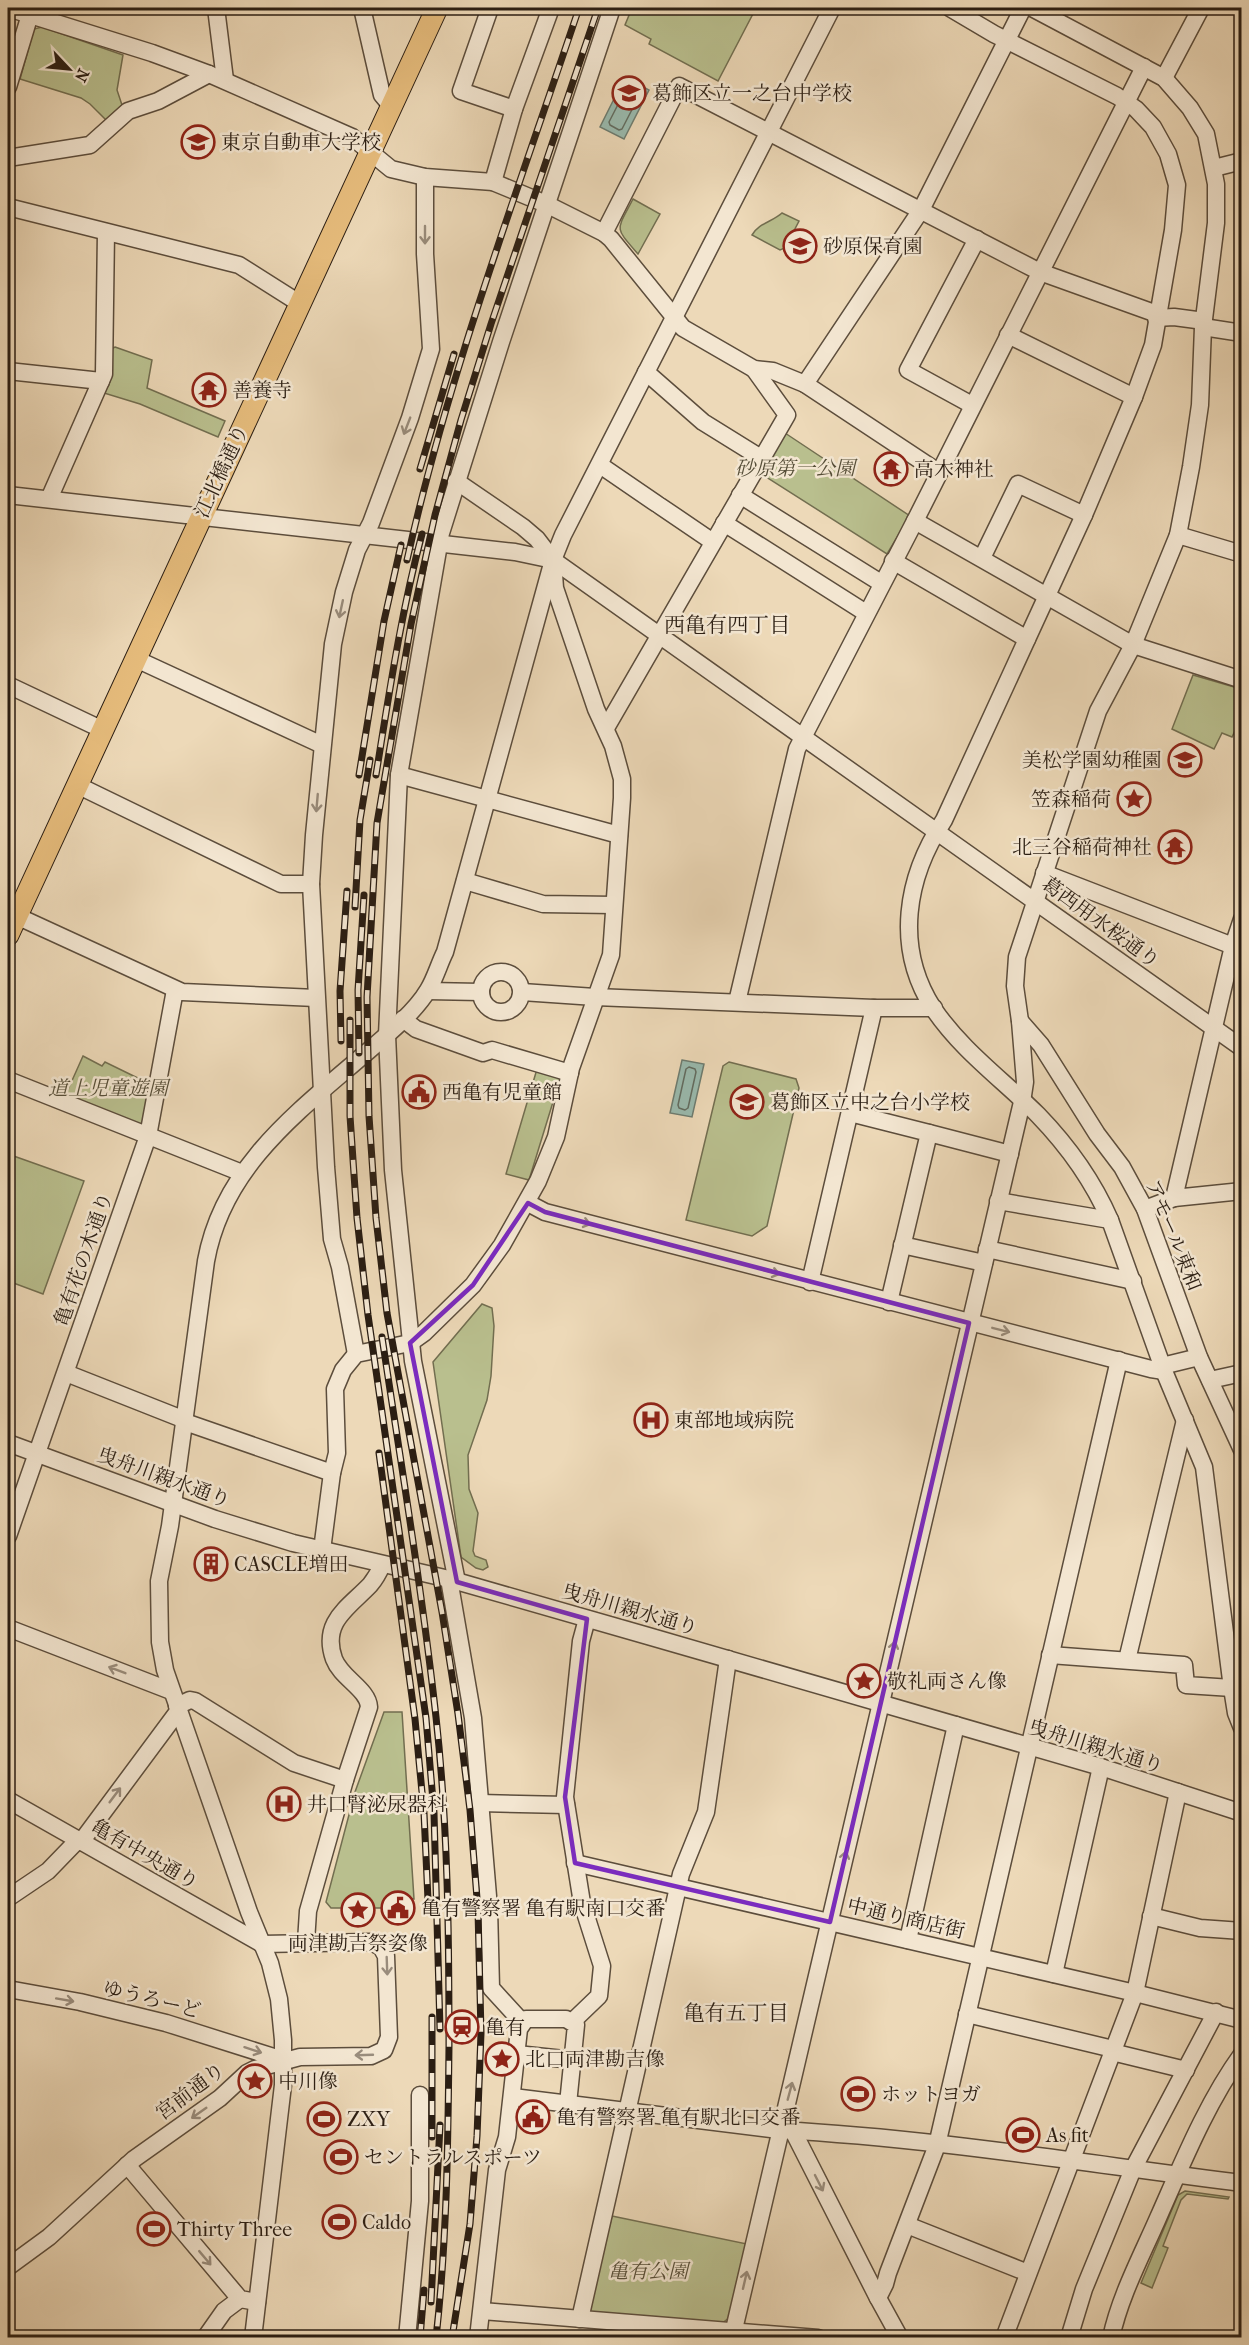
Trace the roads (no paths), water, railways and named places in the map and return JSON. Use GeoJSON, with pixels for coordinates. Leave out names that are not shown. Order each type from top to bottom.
{"type":"FeatureCollection","features":[{"type":"Feature","properties":{"kind":"main road","name":"江北橋通り"},"geometry":{"type":"LineString","coordinates":[[8,935],[12,913],[77,785],[437,8]]}},
{"type":"Feature","properties":{"kind":"street"},"geometry":{"type":"LineString","coordinates":[[8,8],[31,10],[217,77],[352,137],[391,168],[425,177],[493,183],[546,204],[604,233],[683,328],[754,369],[773,371],[806,384],[938,472]]}},
{"type":"Feature","properties":{"kind":"street"},"geometry":{"type":"LineString","coordinates":[[216,8],[217,77]]}},
{"type":"Feature","properties":{"kind":"street"},"geometry":{"type":"LineString","coordinates":[[362,8],[382,95],[392,107]]}},
{"type":"Feature","properties":{"kind":"street"},"geometry":{"type":"LineString","coordinates":[[490,8],[460,91],[514,109]]}},
{"type":"Feature","properties":{"kind":"street"},"geometry":{"type":"LineString","coordinates":[[493,183],[514,109],[551,8]]}},
{"type":"Feature","properties":{"kind":"street"},"geometry":{"type":"LineString","coordinates":[[522,2022],[491,1988],[489,1908],[473,1718],[453,1581],[410,1343],[393,1170],[387,1035],[399,775],[439,544],[456,481],[612,8]]}},
{"type":"Feature","properties":{"kind":"street"},"geometry":{"type":"LineString","coordinates":[[253,2337],[283,2085],[279,1999],[273,1972],[176,1702],[160,1642],[158,1599],[161,1563],[173,1504],[209,1244],[217,1221],[242,1173],[270,1139],[387,1035],[428,991],[445,952],[553,560],[646,372],[832,8]]}},
{"type":"Feature","properties":{"kind":"street"},"geometry":{"type":"LineString","coordinates":[[950,8],[1126,102],[1145,117],[1161,139],[1177,185],[1173,230],[1153,345],[1134,398],[1048,597],[944,820],[919,864],[909,904],[912,957],[934,1008],[958,1038],[1066,1147],[1110,1220],[1163,1369],[1204,1467],[1232,1688],[1236,1713],[1242,1728]]}},
{"type":"Feature","properties":{"kind":"street"},"geometry":{"type":"LineString","coordinates":[[806,384],[921,210],[1023,8]]}},
{"type":"Feature","properties":{"kind":"street"},"geometry":{"type":"LineString","coordinates":[[733,2335],[786,2131],[796,2069],[1022,1102],[1025,1082],[1015,986],[1017,957],[1098,711],[1133,645],[1178,535],[1200,405],[1203,324],[1215,223],[1216,184],[1206,134],[1198,120],[1164,78],[1032,8]]}},
{"type":"Feature","properties":{"kind":"street"},"geometry":{"type":"LineString","coordinates":[[1164,78],[1201,8]]}},
{"type":"Feature","properties":{"kind":"street"},"geometry":{"type":"LineString","coordinates":[[8,87],[31,10]]}},
{"type":"Feature","properties":{"kind":"street"},"geometry":{"type":"LineString","coordinates":[[737,1002],[797,749],[1144,67]]}},
{"type":"Feature","properties":{"kind":"street"},"geometry":{"type":"LineString","coordinates":[[8,158],[90,145],[128,111],[217,77]]}},
{"type":"Feature","properties":{"kind":"street"},"geometry":{"type":"LineString","coordinates":[[604,233],[678,86],[1040,272],[1157,316],[1173,317],[1242,333]]}},
{"type":"Feature","properties":{"kind":"street"},"geometry":{"type":"LineString","coordinates":[[1214,168],[1242,161]]}},
{"type":"Feature","properties":{"kind":"street"},"geometry":{"type":"LineString","coordinates":[[356,1354],[340,1267],[332,1239],[321,1093],[311,884],[333,644],[344,592],[357,550],[365,535],[410,418],[431,349],[424,254],[425,177]]}},
{"type":"Feature","properties":{"kind":"street"},"geometry":{"type":"LineString","coordinates":[[8,207],[239,265],[299,303]]}},
{"type":"Feature","properties":{"kind":"street"},"geometry":{"type":"LineString","coordinates":[[49,499],[104,374],[106,232]]}},
{"type":"Feature","properties":{"kind":"street"},"geometry":{"type":"LineString","coordinates":[[972,405],[908,370],[977,239]]}},
{"type":"Feature","properties":{"kind":"street"},"geometry":{"type":"LineString","coordinates":[[1008,335],[1134,398]]}},
{"type":"Feature","properties":{"kind":"street"},"geometry":{"type":"LineString","coordinates":[[606,728],[787,415],[754,369]]}},
{"type":"Feature","properties":{"kind":"street"},"geometry":{"type":"LineString","coordinates":[[8,371],[101,381]]}},
{"type":"Feature","properties":{"kind":"street"},"geometry":{"type":"LineString","coordinates":[[646,372],[703,422],[761,458]]}},
{"type":"Feature","properties":{"kind":"street"},"geometry":{"type":"LineString","coordinates":[[600,465],[713,542]]}},
{"type":"Feature","properties":{"kind":"street"},"geometry":{"type":"LineString","coordinates":[[322,1550],[338,1442],[336,1382],[356,1354],[410,1343],[424,1333],[473,1286],[528,1203],[555,1137],[570,1072],[611,955],[622,779],[555,588],[553,560],[537,539],[523,527],[456,481]]}},
{"type":"Feature","properties":{"kind":"street"},"geometry":{"type":"LineString","coordinates":[[982,558],[1018,484],[1084,515]]}},
{"type":"Feature","properties":{"kind":"street"},"geometry":{"type":"LineString","coordinates":[[8,495],[534,554],[553,560]]}},
{"type":"Feature","properties":{"kind":"street"},"geometry":{"type":"LineString","coordinates":[[740,495],[881,583]]}},
{"type":"Feature","properties":{"kind":"street"},"geometry":{"type":"LineString","coordinates":[[915,521],[1133,645],[1242,680]]}},
{"type":"Feature","properties":{"kind":"street"},"geometry":{"type":"LineString","coordinates":[[724,523],[866,613]]}},
{"type":"Feature","properties":{"kind":"street"},"geometry":{"type":"LineString","coordinates":[[1178,535],[1242,554]]}},
{"type":"Feature","properties":{"kind":"street","name":"葛西用水桜通り"},"geometry":{"type":"LineString","coordinates":[[553,560],[1242,1048]]}},
{"type":"Feature","properties":{"kind":"street"},"geometry":{"type":"LineString","coordinates":[[893,561],[1027,639]]}},
{"type":"Feature","properties":{"kind":"street"},"geometry":{"type":"LineString","coordinates":[[136,659],[322,745]]}},
{"type":"Feature","properties":{"kind":"street"},"geometry":{"type":"LineString","coordinates":[[8,684],[103,729]]}},
{"type":"Feature","properties":{"kind":"street"},"geometry":{"type":"LineString","coordinates":[[399,775],[619,835]]}},
{"type":"Feature","properties":{"kind":"street"},"geometry":{"type":"LineString","coordinates":[[77,785],[280,884],[311,884]]}},
{"type":"Feature","properties":{"kind":"street"},"geometry":{"type":"LineString","coordinates":[[1044,873],[1233,946]]}},
{"type":"Feature","properties":{"kind":"street"},"geometry":{"type":"LineString","coordinates":[[465,881],[543,904],[614,905]]}},
{"type":"Feature","properties":{"kind":"street"},"geometry":{"type":"LineString","coordinates":[[12,913],[182,992],[316,998]]}},
{"type":"Feature","properties":{"kind":"street"},"geometry":{"type":"LineString","coordinates":[[1174,1198],[1233,946],[1242,919]]}},
{"type":"Feature","properties":{"kind":"street"},"geometry":{"type":"LineString","coordinates":[[498,972],[512,974],[522,992],[518,1004],[501,1013],[489,1009],[481,992],[486,979],[498,972]]}},
{"type":"Feature","properties":{"kind":"street","name":"亀有花の木通り"},"geometry":{"type":"LineString","coordinates":[[8,1536],[148,1137],[175,990]]}},
{"type":"Feature","properties":{"kind":"street"},"geometry":{"type":"LineString","coordinates":[[428,991],[481,992]]}},
{"type":"Feature","properties":{"kind":"street"},"geometry":{"type":"LineString","coordinates":[[522,992],[874,1008],[934,1008]]}},
{"type":"Feature","properties":{"kind":"street"},"geometry":{"type":"LineString","coordinates":[[810,1282],[874,1008]]}},
{"type":"Feature","properties":{"kind":"street"},"geometry":{"type":"LineString","coordinates":[[403,1019],[416,1029],[483,1053],[492,1050],[570,1072]]}},
{"type":"Feature","properties":{"kind":"street","name":"アモール東和"},"geometry":{"type":"LineString","coordinates":[[1020,1021],[1041,1045],[1096,1134],[1122,1167],[1145,1209],[1199,1357],[1242,1450]]}},
{"type":"Feature","properties":{"kind":"street"},"geometry":{"type":"LineString","coordinates":[[8,1080],[242,1173]]}},
{"type":"Feature","properties":{"kind":"street"},"geometry":{"type":"LineString","coordinates":[[850,1113],[1010,1154]]}},
{"type":"Feature","properties":{"kind":"street"},"geometry":{"type":"LineString","coordinates":[[889,1302],[929,1132]]}},
{"type":"Feature","properties":{"kind":"street"},"geometry":{"type":"LineString","coordinates":[[1145,1209],[1174,1198],[1242,1191]]}},
{"type":"Feature","properties":{"kind":"street"},"geometry":{"type":"LineString","coordinates":[[998,1201],[1110,1220]]}},
{"type":"Feature","properties":{"kind":"street"},"geometry":{"type":"LineString","coordinates":[[528,1203],[545,1212],[1119,1360],[1163,1369],[1199,1357]]}},
{"type":"Feature","properties":{"kind":"street"},"geometry":{"type":"LineString","coordinates":[[902,1245],[986,1256],[1133,1281]]}},
{"type":"Feature","properties":{"kind":"street"},"geometry":{"type":"LineString","coordinates":[[878,2298],[937,2145],[1119,1360]]}},
{"type":"Feature","properties":{"kind":"street"},"geometry":{"type":"LineString","coordinates":[[66,1373],[185,1421],[332,1473]]}},
{"type":"Feature","properties":{"kind":"street"},"geometry":{"type":"LineString","coordinates":[[1210,1380],[1242,1373]]}},
{"type":"Feature","properties":{"kind":"street"},"geometry":{"type":"LineString","coordinates":[[1126,1660],[1185,1420]]}},
{"type":"Feature","properties":{"kind":"street","name":"曳舟川親水通り"},"geometry":{"type":"LineString","coordinates":[[8,1443],[241,1527],[322,1550],[453,1581],[728,1659],[1101,1767],[1242,1813]]}},
{"type":"Feature","properties":{"kind":"street"},"geometry":{"type":"LineString","coordinates":[[306,1942],[308,1911],[345,1780],[369,1713],[369,1701],[337,1666],[331,1647],[331,1636],[340,1612],[371,1584],[382,1565]]}},
{"type":"Feature","properties":{"kind":"street"},"geometry":{"type":"LineString","coordinates":[[478,2337],[497,2170],[507,2137],[519,2029],[522,2022],[529,2018],[573,2021],[599,1996],[602,1966],[582,1903],[565,1797],[581,1641],[587,1619]]}},
{"type":"Feature","properties":{"kind":"street"},"geometry":{"type":"LineString","coordinates":[[8,1628],[176,1702],[195,1701],[294,1762],[345,1780]]}},
{"type":"Feature","properties":{"kind":"street"},"geometry":{"type":"LineString","coordinates":[[1050,1655],[1184,1665],[1185,1685],[1232,1688]]}},
{"type":"Feature","properties":{"kind":"street"},"geometry":{"type":"LineString","coordinates":[[580,2319],[681,1874],[706,1812],[728,1659]]}},
{"type":"Feature","properties":{"kind":"street"},"geometry":{"type":"LineString","coordinates":[[8,1898],[48,1871],[80,1841],[176,1702]]}},
{"type":"Feature","properties":{"kind":"street"},"geometry":{"type":"LineString","coordinates":[[908,1940],[956,1725]]}},
{"type":"Feature","properties":{"kind":"street"},"geometry":{"type":"LineString","coordinates":[[1054,1974],[1101,1767]]}},
{"type":"Feature","properties":{"kind":"street"},"geometry":{"type":"LineString","coordinates":[[1004,2337],[1135,1993],[1178,1792]]}},
{"type":"Feature","properties":{"kind":"street","name":"亀有中央通り"},"geometry":{"type":"LineString","coordinates":[[8,1800],[262,1944]]}},
{"type":"Feature","properties":{"kind":"street"},"geometry":{"type":"LineString","coordinates":[[480,1803],[566,1805]]}},
{"type":"Feature","properties":{"kind":"street","name":"中通り商店街"},"geometry":{"type":"LineString","coordinates":[[575,1863],[1228,2016]]}},
{"type":"Feature","properties":{"kind":"street"},"geometry":{"type":"LineString","coordinates":[[1151,1916],[1200,1928],[1242,1931]]}},
{"type":"Feature","properties":{"kind":"street"},"geometry":{"type":"LineString","coordinates":[[262,1944],[370,1942],[381,1947],[386,1956],[389,2037],[384,2050],[371,2056],[310,2056],[283,2060]]}},
{"type":"Feature","properties":{"kind":"street","name":"ゆうろーど"},"geometry":{"type":"LineString","coordinates":[[8,1989],[80,2002],[166,2023],[283,2060]]}},
{"type":"Feature","properties":{"kind":"street"},"geometry":{"type":"LineString","coordinates":[[967,2014],[1186,2070]]}},
{"type":"Feature","properties":{"kind":"street"},"geometry":{"type":"LineString","coordinates":[[1070,2337],[1084,2289],[1133,2169],[1186,2070],[1228,2016]]}},
{"type":"Feature","properties":{"kind":"street"},"geometry":{"type":"LineString","coordinates":[[568,2104],[576,2030],[573,2021]]}},
{"type":"Feature","properties":{"kind":"street"},"geometry":{"type":"LineString","coordinates":[[517,2054],[573,2060]]}},
{"type":"Feature","properties":{"kind":"street"},"geometry":{"type":"LineString","coordinates":[[1111,2337],[1117,2311],[1178,2175],[1198,2132],[1233,2066],[1242,2054]]}},
{"type":"Feature","properties":{"kind":"street","name":"宮前通り"},"geometry":{"type":"LineString","coordinates":[[8,2268],[49,2237],[127,2165],[237,2085],[247,2073],[283,2060]]}},
{"type":"Feature","properties":{"kind":"street"},"geometry":{"type":"LineString","coordinates":[[407,2337],[420,2201],[420,2095]]}},
{"type":"Feature","properties":{"kind":"street"},"geometry":{"type":"LineString","coordinates":[[513,2097],[786,2131],[811,2131],[937,2145],[1242,2183]]}},
{"type":"Feature","properties":{"kind":"street"},"geometry":{"type":"LineString","coordinates":[[786,2131],[900,2337]]}},
{"type":"Feature","properties":{"kind":"street"},"geometry":{"type":"LineString","coordinates":[[127,2165],[240,2299],[257,2302]]}},
{"type":"Feature","properties":{"kind":"street"},"geometry":{"type":"LineString","coordinates":[[907,2225],[1028,2273]]}},
{"type":"Feature","properties":{"kind":"street"},"geometry":{"type":"LineString","coordinates":[[205,2337],[224,2311],[240,2299]]}},
{"type":"Feature","properties":{"kind":"street"},"geometry":{"type":"LineString","coordinates":[[482,2311],[733,2335],[818,2337]]}},
{"type":"Feature","properties":{"kind":"water"},"geometry":{"type":"Polygon","coordinates":[[[625,77],[649,90],[624,139],[600,127],[625,77]]]}},
{"type":"Feature","properties":{"kind":"water"},"geometry":{"type":"Polygon","coordinates":[[[682,1060],[704,1064],[692,1117],[670,1113],[682,1060]]]}},
{"type":"Feature","properties":{"kind":"railway"},"geometry":{"type":"LineString","coordinates":[[407,560],[443,420],[464,351],[579,8]]}},
{"type":"Feature","properties":{"kind":"railway"},"geometry":{"type":"LineString","coordinates":[[452,2338],[470,2224],[477,2136],[481,2033],[478,1911],[470,1810],[458,1714],[442,1612],[387,1313],[376,1218],[369,1116],[367,997],[377,823],[411,624],[435,515],[491,324],[598,8]]}},
{"type":"Feature","properties":{"kind":"railway"},"geometry":{"type":"LineString","coordinates":[[420,469],[454,354]]}},
{"type":"Feature","properties":{"kind":"railway"},"geometry":{"type":"LineString","coordinates":[[376,775],[402,624],[422,534]]}},
{"type":"Feature","properties":{"kind":"railway"},"geometry":{"type":"LineString","coordinates":[[359,775],[384,621],[401,545]]}},
{"type":"Feature","properties":{"kind":"railway"},"geometry":{"type":"LineString","coordinates":[[355,907],[360,820],[370,760]]}},
{"type":"Feature","properties":{"kind":"railway"},"geometry":{"type":"LineString","coordinates":[[341,1041],[340,991],[347,891]]}},
{"type":"Feature","properties":{"kind":"railway"},"geometry":{"type":"LineString","coordinates":[[359,1053],[358,990],[364,895]]}},
{"type":"Feature","properties":{"kind":"railway"},"geometry":{"type":"LineString","coordinates":[[350,1020],[350,1116],[357,1218],[368,1315],[426,1718],[434,1813],[440,2029]]}},
{"type":"Feature","properties":{"kind":"railway"},"geometry":{"type":"LineString","coordinates":[[382,1337],[430,1669],[440,1758],[445,1840],[449,1963],[448,2118],[445,2228],[436,2338]]}},
{"type":"Feature","properties":{"kind":"railway"},"geometry":{"type":"LineString","coordinates":[[379,1453],[415,1719],[424,1813],[428,1900]]}},
{"type":"Feature","properties":{"kind":"railway"},"geometry":{"type":"LineString","coordinates":[[432,2017],[432,2137]]}},
{"type":"Feature","properties":{"kind":"railway"},"geometry":{"type":"LineString","coordinates":[[431,2302],[440,2125]]}},
{"type":"Feature","properties":{"kind":"railway"},"geometry":{"type":"LineString","coordinates":[[420,2338],[424,2290]]}},
{"type":"Feature","properties":{"kind":"place","name":"葛飾区立一之台中学校"},"geometry":{"type":"Point","coordinates":[629,93]}},
{"type":"Feature","properties":{"kind":"place","name":"東京自動車大学校"},"geometry":{"type":"Point","coordinates":[198,142]}},
{"type":"Feature","properties":{"kind":"place","name":"砂原保育園"},"geometry":{"type":"Point","coordinates":[800,246]}},
{"type":"Feature","properties":{"kind":"place","name":"善養寺"},"geometry":{"type":"Point","coordinates":[209,390]}},
{"type":"Feature","properties":{"kind":"place","name":"高木神社"},"geometry":{"type":"Point","coordinates":[891,469]}},
{"type":"Feature","properties":{"kind":"place","name":"美松学園幼稚園"},"geometry":{"type":"Point","coordinates":[1185,760]}},
{"type":"Feature","properties":{"kind":"place","name":"笠森稲荷"},"geometry":{"type":"Point","coordinates":[1134,799]}},
{"type":"Feature","properties":{"kind":"place","name":"北三谷稲荷神社"},"geometry":{"type":"Point","coordinates":[1175,847]}},
{"type":"Feature","properties":{"kind":"place","name":"西亀有児童館"},"geometry":{"type":"Point","coordinates":[419,1092]}},
{"type":"Feature","properties":{"kind":"place","name":"葛飾区立中之台小学校"},"geometry":{"type":"Point","coordinates":[747,1102]}},
{"type":"Feature","properties":{"kind":"place","name":"東部地域病院"},"geometry":{"type":"Point","coordinates":[651,1420]}},
{"type":"Feature","properties":{"kind":"place","name":"CASCLE増田"},"geometry":{"type":"Point","coordinates":[211,1564]}},
{"type":"Feature","properties":{"kind":"place","name":"敬礼両さん像"},"geometry":{"type":"Point","coordinates":[864,1681]}},
{"type":"Feature","properties":{"kind":"place","name":"井口腎泌尿器科"},"geometry":{"type":"Point","coordinates":[284,1804]}},
{"type":"Feature","properties":{"kind":"place","name":"亀有警察署 亀有駅南口交番"},"geometry":{"type":"Point","coordinates":[398,1908]}},
{"type":"Feature","properties":{"kind":"place","name":"両津勘吉祭姿像"},"geometry":{"type":"Point","coordinates":[358,1910]}},
{"type":"Feature","properties":{"kind":"place","name":"亀有"},"geometry":{"type":"Point","coordinates":[462,2027]}},
{"type":"Feature","properties":{"kind":"place","name":"北口両津勘吉像"},"geometry":{"type":"Point","coordinates":[502,2059]}},
{"type":"Feature","properties":{"kind":"place","name":"中川像"},"geometry":{"type":"Point","coordinates":[255,2081]}},
{"type":"Feature","properties":{"kind":"place","name":"ホットヨガ"},"geometry":{"type":"Point","coordinates":[858,2094]}},
{"type":"Feature","properties":{"kind":"place","name":"亀有警察署 亀有駅北口交番"},"geometry":{"type":"Point","coordinates":[533,2117]}},
{"type":"Feature","properties":{"kind":"place","name":"ZXY"},"geometry":{"type":"Point","coordinates":[324,2119]}},
{"type":"Feature","properties":{"kind":"place","name":"As fit"},"geometry":{"type":"Point","coordinates":[1023,2135]}},
{"type":"Feature","properties":{"kind":"place","name":"セントラルスポーツ"},"geometry":{"type":"Point","coordinates":[341,2157]}},
{"type":"Feature","properties":{"kind":"place","name":"Caldo"},"geometry":{"type":"Point","coordinates":[339,2222]}},
{"type":"Feature","properties":{"kind":"place","name":"Thirty Three"},"geometry":{"type":"Point","coordinates":[154,2229]}},
{"type":"Feature","properties":{"kind":"district","name":"西亀有四丁目"},"geometry":{"type":"Point","coordinates":[727,625]}},
{"type":"Feature","properties":{"kind":"district","name":"亀有五丁目"},"geometry":{"type":"Point","coordinates":[736,2013]}},
{"type":"Feature","properties":{"kind":"park label","name":"砂原第一公園"},"geometry":{"type":"Point","coordinates":[795,468]}},
{"type":"Feature","properties":{"kind":"park label","name":"道上児童遊園"},"geometry":{"type":"Point","coordinates":[108,1088]}},
{"type":"Feature","properties":{"kind":"park label","name":"亀有公園"},"geometry":{"type":"Point","coordinates":[648,2271]}}]}
